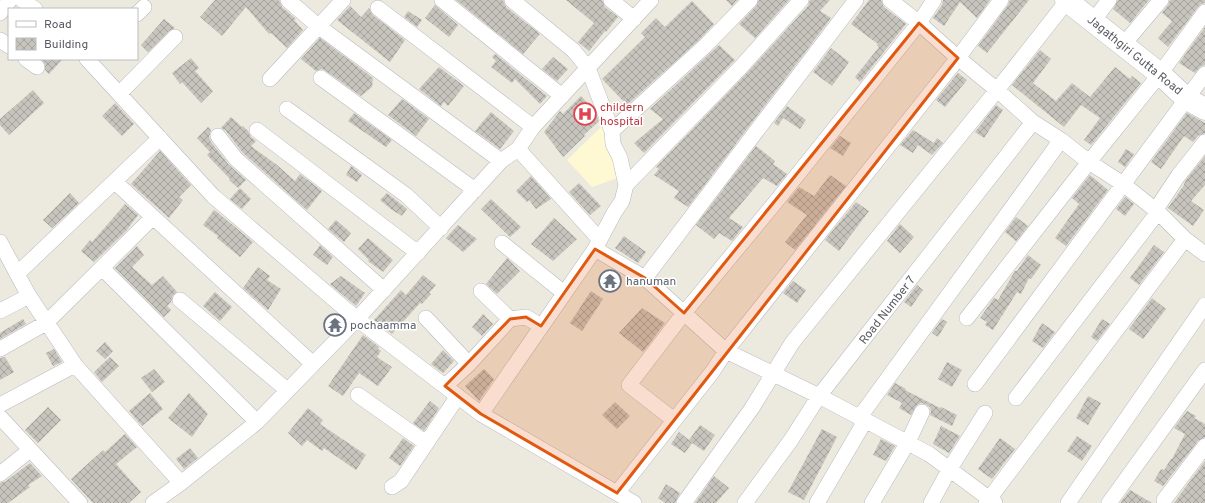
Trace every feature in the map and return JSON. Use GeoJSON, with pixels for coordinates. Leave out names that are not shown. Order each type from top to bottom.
{"type":"FeatureCollection","features":[{"type":"Feature","properties":{"kind":"street"},"geometry":{"type":"LineString","coordinates":[[0,13],[10,0]]}},
{"type":"Feature","properties":{"kind":"street"},"geometry":{"type":"LineString","coordinates":[[22,0],[34,8]]}},
{"type":"Feature","properties":{"kind":"street"},"geometry":{"type":"LineString","coordinates":[[288,0],[318,26],[501,161]]}},
{"type":"Feature","properties":{"kind":"street"},"geometry":{"type":"LineString","coordinates":[[270,79],[343,0]]}},
{"type":"Feature","properties":{"kind":"street"},"geometry":{"type":"LineString","coordinates":[[442,0],[562,96]]}},
{"type":"Feature","properties":{"kind":"street"},"geometry":{"type":"LineString","coordinates":[[611,0],[634,19]]}},
{"type":"Feature","properties":{"kind":"street"},"geometry":{"type":"LineString","coordinates":[[153,503],[181,483],[256,422],[288,390],[384,290],[501,161],[518,149],[533,127],[650,0]]}},
{"type":"Feature","properties":{"kind":"street"},"geometry":{"type":"LineString","coordinates":[[612,131],[705,46],[750,0]]}},
{"type":"Feature","properties":{"kind":"street"},"geometry":{"type":"LineString","coordinates":[[626,185],[740,68],[802,0]]}},
{"type":"Feature","properties":{"kind":"street"},"geometry":{"type":"LineString","coordinates":[[645,278],[856,0]]}},
{"type":"Feature","properties":{"kind":"street"},"geometry":{"type":"LineString","coordinates":[[890,0],[919,23],[1033,122],[1123,184],[1205,254]]}},
{"type":"Feature","properties":{"kind":"street"},"geometry":{"type":"LineString","coordinates":[[674,420],[629,385],[684,313],[919,23],[934,0]]}},
{"type":"Feature","properties":{"kind":"street"},"geometry":{"type":"LineString","coordinates":[[617,493],[713,370],[726,351],[958,58],[1001,0]]}},
{"type":"Feature","properties":{"kind":"street"},"geometry":{"type":"LineString","coordinates":[[684,503],[752,408],[792,343],[997,90],[1066,0]]}},
{"type":"Feature","properties":{"kind":"street","name":"Jagathgiri Gutta Road"},"geometry":{"type":"LineString","coordinates":[[1066,0],[1196,104]]}},
{"type":"Feature","properties":{"kind":"street"},"geometry":{"type":"LineString","coordinates":[[1093,21],[1109,0]]}},
{"type":"Feature","properties":{"kind":"street"},"geometry":{"type":"LineString","coordinates":[[1123,45],[1161,0]]}},
{"type":"Feature","properties":{"kind":"street"},"geometry":{"type":"LineString","coordinates":[[481,414],[597,245],[622,201],[626,185],[620,158],[613,144],[612,131],[588,68],[573,50],[519,2]]}},
{"type":"Feature","properties":{"kind":"street"},"geometry":{"type":"LineString","coordinates":[[378,8],[533,127]]}},
{"type":"Feature","properties":{"kind":"street"},"geometry":{"type":"LineString","coordinates":[[967,318],[1160,74],[1205,12]]}},
{"type":"Feature","properties":{"kind":"street"},"geometry":{"type":"LineString","coordinates":[[119,94],[175,37]]}},
{"type":"Feature","properties":{"kind":"street"},"geometry":{"type":"LineString","coordinates":[[91,60],[119,94],[213,196],[356,320],[481,414],[634,503]]}},
{"type":"Feature","properties":{"kind":"street"},"geometry":{"type":"LineString","coordinates":[[975,384],[1123,184],[1196,104],[1205,74]]}},
{"type":"Feature","properties":{"kind":"street"},"geometry":{"type":"LineString","coordinates":[[321,78],[475,190]]}},
{"type":"Feature","properties":{"kind":"street"},"geometry":{"type":"LineString","coordinates":[[287,109],[406,195],[441,228]]}},
{"type":"Feature","properties":{"kind":"street","name":"Road Number 7"},"geometry":{"type":"LineString","coordinates":[[745,503],[791,440],[819,396],[1033,122]]}},
{"type":"Feature","properties":{"kind":"street"},"geometry":{"type":"LineString","coordinates":[[257,130],[418,253]]}},
{"type":"Feature","properties":{"kind":"street"},"geometry":{"type":"LineString","coordinates":[[218,136],[236,159],[384,290]]}},
{"type":"Feature","properties":{"kind":"street"},"geometry":{"type":"LineString","coordinates":[[17,274],[160,138]]}},
{"type":"Feature","properties":{"kind":"street"},"geometry":{"type":"LineString","coordinates":[[817,503],[862,419],[1061,140]]}},
{"type":"Feature","properties":{"kind":"street"},"geometry":{"type":"LineString","coordinates":[[1016,398],[1156,211],[1178,176],[1205,142]]}},
{"type":"Feature","properties":{"kind":"street"},"geometry":{"type":"LineString","coordinates":[[518,149],[597,245],[645,278],[726,351],[819,396],[929,454],[990,502],[1186,239]]}},
{"type":"Feature","properties":{"kind":"street"},"geometry":{"type":"LineString","coordinates":[[115,182],[313,364]]}},
{"type":"Feature","properties":{"kind":"street"},"geometry":{"type":"LineString","coordinates":[[0,349],[46,323],[153,217]]}},
{"type":"Feature","properties":{"kind":"street"},"geometry":{"type":"LineString","coordinates":[[502,243],[564,293]]}},
{"type":"Feature","properties":{"kind":"street"},"geometry":{"type":"LineString","coordinates":[[1,245],[29,296],[75,365],[181,483]]}},
{"type":"Feature","properties":{"kind":"street"},"geometry":{"type":"LineString","coordinates":[[102,268],[256,422]]}},
{"type":"Feature","properties":{"kind":"street"},"geometry":{"type":"LineString","coordinates":[[481,291],[510,319]]}},
{"type":"Feature","properties":{"kind":"street"},"geometry":{"type":"LineString","coordinates":[[0,311],[29,296]]}},
{"type":"Feature","properties":{"kind":"street"},"geometry":{"type":"LineString","coordinates":[[180,300],[288,390]]}},
{"type":"Feature","properties":{"kind":"street"},"geometry":{"type":"LineString","coordinates":[[1068,503],[1205,305]]}},
{"type":"Feature","properties":{"kind":"street"},"geometry":{"type":"LineString","coordinates":[[445,386],[469,364],[510,319],[526,317],[541,326]]}},
{"type":"Feature","properties":{"kind":"street"},"geometry":{"type":"LineString","coordinates":[[426,318],[469,364]]}},
{"type":"Feature","properties":{"kind":"street"},"geometry":{"type":"LineString","coordinates":[[0,404],[75,365]]}},
{"type":"Feature","properties":{"kind":"street"},"geometry":{"type":"LineString","coordinates":[[1109,503],[1205,370]]}},
{"type":"Feature","properties":{"kind":"street"},"geometry":{"type":"LineString","coordinates":[[358,395],[426,443]]}},
{"type":"Feature","properties":{"kind":"street"},"geometry":{"type":"LineString","coordinates":[[392,487],[401,481],[458,396]]}},
{"type":"Feature","properties":{"kind":"street"},"geometry":{"type":"LineString","coordinates":[[872,503],[908,442],[922,412]]}},
{"type":"Feature","properties":{"kind":"street"},"geometry":{"type":"LineString","coordinates":[[931,503],[949,470],[985,413]]}},
{"type":"Feature","properties":{"kind":"street"},"geometry":{"type":"LineString","coordinates":[[2,423],[30,450],[73,501]]}},
{"type":"Feature","properties":{"kind":"street"},"geometry":{"type":"LineString","coordinates":[[1164,500],[1205,446]]}},
{"type":"Feature","properties":{"kind":"street"},"geometry":{"type":"LineString","coordinates":[[0,474],[30,450]]}},
{"type":"Feature","properties":{"kind":"highlighted area"},"geometry":{"type":"Polygon","coordinates":[[[919,23],[958,58],[617,493],[481,414],[445,386],[510,319],[526,317],[541,326],[595,249],[645,278],[684,313],[919,23]]]}},
{"type":"Feature","properties":{"kind":"shaded area"},"geometry":{"type":"Polygon","coordinates":[[[602,126],[620,177],[592,187],[567,160],[602,126]]]}},
{"type":"Feature","properties":{"kind":"building"},"geometry":{"type":"Polygon","coordinates":[[[215,0],[279,0],[282,7],[296,19],[294,20],[303,30],[287,48],[271,33],[269,34],[246,7],[222,36],[200,17],[215,0]]]}},
{"type":"Feature","properties":{"kind":"building"},"geometry":{"type":"Polygon","coordinates":[[[456,0],[503,0],[506,7],[540,34],[523,54],[456,0]]]}},
{"type":"Feature","properties":{"kind":"building"},"geometry":{"type":"Polygon","coordinates":[[[566,0],[602,0],[605,7],[618,17],[589,51],[578,42],[594,23],[566,0]]]}},
{"type":"Feature","properties":{"kind":"building"},"geometry":{"type":"Polygon","coordinates":[[[726,0],[737,0],[732,6],[726,0]]]}},
{"type":"Feature","properties":{"kind":"building"},"geometry":{"type":"Polygon","coordinates":[[[759,0],[789,0],[755,38],[739,24],[756,6],[759,0]]]}},
{"type":"Feature","properties":{"kind":"building"},"geometry":{"type":"Polygon","coordinates":[[[810,0],[830,0],[820,11],[831,18],[688,207],[674,198],[679,191],[654,175],[659,169],[656,167],[746,74],[808,6],[810,0]]]}},
{"type":"Feature","properties":{"kind":"building"},"geometry":{"type":"Polygon","coordinates":[[[869,0],[881,0],[884,7],[906,24],[860,82],[855,77],[879,47],[877,45],[878,44],[851,24],[869,0]]]}},
{"type":"Feature","properties":{"kind":"building"},"geometry":{"type":"Polygon","coordinates":[[[943,0],[990,0],[977,18],[960,2],[944,26],[933,18],[942,5],[943,0]]]}},
{"type":"Feature","properties":{"kind":"building"},"geometry":{"type":"Polygon","coordinates":[[[1010,0],[1029,0],[987,53],[978,46],[1008,5],[1010,0]]]}},
{"type":"Feature","properties":{"kind":"building"},"geometry":{"type":"Polygon","coordinates":[[[1118,0],[1149,0],[1130,23],[1113,9],[1118,0]]]}},
{"type":"Feature","properties":{"kind":"building"},"geometry":{"type":"Polygon","coordinates":[[[1170,0],[1205,0],[1205,3],[1198,7],[1168,47],[1158,38],[1172,21],[1162,13],[1170,0]]]}},
{"type":"Feature","properties":{"kind":"building"},"geometry":{"type":"Polygon","coordinates":[[[692,1],[714,24],[699,40],[627,105],[602,79],[645,37],[641,33],[656,18],[665,27],[692,1]]]}},
{"type":"Feature","properties":{"kind":"building"},"geometry":{"type":"Polygon","coordinates":[[[435,5],[458,25],[449,37],[425,18],[435,5]]]}},
{"type":"Feature","properties":{"kind":"building"},"geometry":{"type":"Polygon","coordinates":[[[350,6],[361,17],[369,8],[373,15],[405,40],[390,62],[337,20],[350,6]]]}},
{"type":"Feature","properties":{"kind":"building"},"geometry":{"type":"Polygon","coordinates":[[[408,11],[422,20],[417,27],[404,17],[408,11]]]}},
{"type":"Feature","properties":{"kind":"building"},"geometry":{"type":"Polygon","coordinates":[[[164,19],[175,28],[169,31],[148,52],[141,45],[164,19]]]}},
{"type":"Feature","properties":{"kind":"building"},"geometry":{"type":"Polygon","coordinates":[[[1205,27],[1205,65],[1201,66],[1195,73],[1179,63],[1205,27]]]}},
{"type":"Feature","properties":{"kind":"building"},"geometry":{"type":"Polygon","coordinates":[[[320,38],[373,78],[372,87],[361,96],[326,71],[322,69],[316,71],[301,59],[320,38]]]}},
{"type":"Feature","properties":{"kind":"building"},"geometry":{"type":"Polygon","coordinates":[[[719,45],[735,60],[644,153],[634,143],[663,119],[650,109],[719,45]]]}},
{"type":"Feature","properties":{"kind":"building"},"geometry":{"type":"Polygon","coordinates":[[[831,48],[849,62],[832,86],[813,72],[831,48]]]}},
{"type":"Feature","properties":{"kind":"building"},"geometry":{"type":"Polygon","coordinates":[[[1040,50],[1051,59],[1033,83],[1056,101],[1072,83],[1090,97],[1115,67],[1130,79],[1132,76],[1141,83],[1091,145],[1084,140],[1100,118],[1081,105],[1064,127],[1012,85],[1040,50]]]}},
{"type":"Feature","properties":{"kind":"building"},"geometry":{"type":"Polygon","coordinates":[[[495,54],[547,96],[540,104],[515,79],[512,83],[491,67],[496,61],[492,57],[495,54]]]}},
{"type":"Feature","properties":{"kind":"building"},"geometry":{"type":"Polygon","coordinates":[[[553,57],[568,69],[557,81],[542,69],[553,57]]]}},
{"type":"Feature","properties":{"kind":"building"},"geometry":{"type":"Polygon","coordinates":[[[191,58],[199,68],[195,71],[213,91],[201,103],[182,82],[180,84],[172,73],[191,58]]]}},
{"type":"Feature","properties":{"kind":"building"},"geometry":{"type":"Polygon","coordinates":[[[42,60],[62,60],[49,74],[45,70],[45,64],[42,60]]]}},
{"type":"Feature","properties":{"kind":"building"},"geometry":{"type":"Polygon","coordinates":[[[439,67],[464,86],[448,106],[444,102],[441,106],[419,89],[439,67]]]}},
{"type":"Feature","properties":{"kind":"building"},"geometry":{"type":"Polygon","coordinates":[[[958,73],[967,80],[945,107],[936,100],[958,73]]]}},
{"type":"Feature","properties":{"kind":"building"},"geometry":{"type":"Polygon","coordinates":[[[33,90],[44,103],[9,135],[0,125],[0,119],[33,90]]]}},
{"type":"Feature","properties":{"kind":"building"},"geometry":{"type":"Polygon","coordinates":[[[581,96],[594,110],[599,121],[563,157],[544,132],[560,111],[563,114],[581,96]]]}},
{"type":"Feature","properties":{"kind":"building"},"geometry":{"type":"Polygon","coordinates":[[[402,99],[429,119],[416,136],[388,115],[402,99]]]}},
{"type":"Feature","properties":{"kind":"building"},"geometry":{"type":"Polygon","coordinates":[[[115,103],[134,124],[122,136],[102,116],[115,103]]]}},
{"type":"Feature","properties":{"kind":"building"},"geometry":{"type":"Polygon","coordinates":[[[996,105],[1003,110],[984,138],[975,132],[996,105]]]}},
{"type":"Feature","properties":{"kind":"building"},"geometry":{"type":"Polygon","coordinates":[[[787,106],[806,120],[800,129],[783,118],[778,126],[774,123],[787,106]]]}},
{"type":"Feature","properties":{"kind":"building"},"geometry":{"type":"Polygon","coordinates":[[[491,112],[514,131],[500,149],[475,131],[491,112]]]}},
{"type":"Feature","properties":{"kind":"building"},"geometry":{"type":"Polygon","coordinates":[[[354,113],[392,140],[386,147],[348,121],[354,113]]]}},
{"type":"Feature","properties":{"kind":"building"},"geometry":{"type":"Polygon","coordinates":[[[1187,113],[1205,123],[1205,133],[1198,136],[1193,142],[1184,136],[1161,169],[1151,162],[1187,113]]]}},
{"type":"Feature","properties":{"kind":"building"},"geometry":{"type":"Polygon","coordinates":[[[231,117],[242,127],[243,126],[256,141],[251,146],[277,165],[295,181],[300,174],[322,191],[307,210],[243,153],[225,130],[221,128],[231,117]]]}},
{"type":"Feature","properties":{"kind":"building"},"geometry":{"type":"Polygon","coordinates":[[[208,127],[211,130],[209,137],[211,142],[229,165],[246,180],[238,188],[207,155],[210,152],[197,138],[208,127]]]}},
{"type":"Feature","properties":{"kind":"building"},"geometry":{"type":"Polygon","coordinates":[[[913,130],[934,143],[937,138],[943,143],[932,155],[918,145],[913,153],[900,145],[913,130]]]}},
{"type":"Feature","properties":{"kind":"building"},"geometry":{"type":"Polygon","coordinates":[[[840,136],[851,143],[843,156],[830,148],[840,136]]]}},
{"type":"Feature","properties":{"kind":"building"},"geometry":{"type":"Polygon","coordinates":[[[756,146],[775,161],[773,164],[787,174],[777,186],[763,178],[729,218],[743,227],[732,241],[719,233],[714,239],[696,225],[756,146]]]}},
{"type":"Feature","properties":{"kind":"building"},"geometry":{"type":"Polygon","coordinates":[[[1126,149],[1134,154],[1125,167],[1118,162],[1126,149]]]}},
{"type":"Feature","properties":{"kind":"building"},"geometry":{"type":"Polygon","coordinates":[[[160,151],[191,185],[179,197],[183,200],[169,218],[131,184],[160,151]]]}},
{"type":"Feature","properties":{"kind":"building"},"geometry":{"type":"Polygon","coordinates":[[[1205,156],[1205,185],[1191,201],[1204,210],[1193,226],[1168,208],[1184,185],[1185,181],[1205,156]]]}},
{"type":"Feature","properties":{"kind":"building"},"geometry":{"type":"Polygon","coordinates":[[[351,166],[362,175],[357,182],[346,175],[351,166]]]}},
{"type":"Feature","properties":{"kind":"building"},"geometry":{"type":"Polygon","coordinates":[[[830,175],[846,186],[795,250],[785,242],[807,215],[787,202],[799,187],[814,196],[830,175]]]}},
{"type":"Feature","properties":{"kind":"building"},"geometry":{"type":"Polygon","coordinates":[[[1090,175],[1108,190],[1066,246],[1055,238],[1079,204],[1072,198],[1090,175]]]}},
{"type":"Feature","properties":{"kind":"building"},"geometry":{"type":"Polygon","coordinates":[[[531,176],[551,199],[536,209],[529,200],[527,202],[516,191],[531,176]]]}},
{"type":"Feature","properties":{"kind":"building"},"geometry":{"type":"Polygon","coordinates":[[[579,183],[601,206],[590,215],[569,192],[579,183]]]}},
{"type":"Feature","properties":{"kind":"building"},"geometry":{"type":"Polygon","coordinates":[[[240,188],[251,199],[242,209],[230,199],[240,188]]]}},
{"type":"Feature","properties":{"kind":"building"},"geometry":{"type":"Polygon","coordinates":[[[70,193],[79,203],[52,228],[43,220],[70,193]]]}},
{"type":"Feature","properties":{"kind":"building"},"geometry":{"type":"Polygon","coordinates":[[[387,193],[407,209],[402,216],[380,200],[387,193]]]}},
{"type":"Feature","properties":{"kind":"building"},"geometry":{"type":"Polygon","coordinates":[[[1125,197],[1134,204],[1125,216],[1116,209],[1125,197]]]}},
{"type":"Feature","properties":{"kind":"building"},"geometry":{"type":"Polygon","coordinates":[[[491,199],[521,227],[510,237],[481,209],[491,199]]]}},
{"type":"Feature","properties":{"kind":"building"},"geometry":{"type":"Polygon","coordinates":[[[856,202],[869,211],[839,251],[825,240],[856,202]]]}},
{"type":"Feature","properties":{"kind":"building"},"geometry":{"type":"Polygon","coordinates":[[[125,204],[138,215],[126,231],[94,262],[81,251],[90,240],[92,242],[125,204]]]}},
{"type":"Feature","properties":{"kind":"building"},"geometry":{"type":"Polygon","coordinates":[[[214,210],[253,242],[240,257],[217,238],[218,236],[203,225],[214,210]]]}},
{"type":"Feature","properties":{"kind":"building"},"geometry":{"type":"Polygon","coordinates":[[[1016,217],[1028,226],[1016,241],[1005,232],[1016,217]]]}},
{"type":"Feature","properties":{"kind":"building"},"geometry":{"type":"Polygon","coordinates":[[[554,218],[577,239],[553,261],[531,244],[554,218]]]}},
{"type":"Feature","properties":{"kind":"building"},"geometry":{"type":"Polygon","coordinates":[[[336,220],[351,233],[344,242],[328,229],[336,220]]]}},
{"type":"Feature","properties":{"kind":"building"},"geometry":{"type":"Polygon","coordinates":[[[900,224],[914,237],[900,253],[887,241],[900,224]]]}},
{"type":"Feature","properties":{"kind":"building"},"geometry":{"type":"Polygon","coordinates":[[[458,225],[477,239],[463,252],[446,238],[458,225]]]}},
{"type":"Feature","properties":{"kind":"building"},"geometry":{"type":"Polygon","coordinates":[[[624,236],[646,252],[638,263],[615,248],[624,236]]]}},
{"type":"Feature","properties":{"kind":"building"},"geometry":{"type":"Polygon","coordinates":[[[368,238],[393,260],[383,272],[368,261],[369,260],[358,249],[368,238]]]}},
{"type":"Feature","properties":{"kind":"building"},"geometry":{"type":"Polygon","coordinates":[[[320,245],[333,257],[327,265],[313,255],[320,245]]]}},
{"type":"Feature","properties":{"kind":"building"},"geometry":{"type":"Polygon","coordinates":[[[1154,245],[1164,252],[1139,285],[1130,278],[1154,245]]]}},
{"type":"Feature","properties":{"kind":"building"},"geometry":{"type":"Polygon","coordinates":[[[137,246],[144,255],[132,267],[152,285],[163,276],[177,292],[173,295],[171,302],[167,306],[171,310],[164,317],[115,268],[137,246]]]}},
{"type":"Feature","properties":{"kind":"building"},"geometry":{"type":"Polygon","coordinates":[[[1028,255],[1041,265],[1031,279],[1029,278],[1021,294],[1017,292],[993,330],[985,325],[987,322],[980,318],[994,298],[998,300],[1015,271],[1017,271],[1028,255]]]}},
{"type":"Feature","properties":{"kind":"building"},"geometry":{"type":"Polygon","coordinates":[[[507,258],[520,271],[497,294],[486,284],[507,258]]]}},
{"type":"Feature","properties":{"kind":"building"},"geometry":{"type":"Polygon","coordinates":[[[258,267],[270,276],[267,280],[281,289],[268,310],[243,288],[258,267]]]}},
{"type":"Feature","properties":{"kind":"building"},"geometry":{"type":"Polygon","coordinates":[[[423,275],[436,285],[429,293],[431,294],[422,304],[420,303],[392,334],[374,320],[401,290],[406,295],[423,275]]]}},
{"type":"Feature","properties":{"kind":"building"},"geometry":{"type":"Polygon","coordinates":[[[341,276],[365,293],[356,306],[330,284],[341,276]]]}},
{"type":"Feature","properties":{"kind":"building"},"geometry":{"type":"Polygon","coordinates":[[[793,281],[806,290],[797,303],[783,293],[793,281]]]}},
{"type":"Feature","properties":{"kind":"building"},"geometry":{"type":"Polygon","coordinates":[[[917,285],[923,290],[911,307],[904,302],[917,285]]]}},
{"type":"Feature","properties":{"kind":"building"},"geometry":{"type":"Polygon","coordinates":[[[591,291],[603,299],[582,331],[570,323],[591,291]]]}},
{"type":"Feature","properties":{"kind":"building"},"geometry":{"type":"Polygon","coordinates":[[[215,292],[232,307],[220,321],[203,306],[215,292]]]}},
{"type":"Feature","properties":{"kind":"building"},"geometry":{"type":"Polygon","coordinates":[[[1152,298],[1166,309],[1143,339],[1129,329],[1152,298]]]}},
{"type":"Feature","properties":{"kind":"building"},"geometry":{"type":"Polygon","coordinates":[[[642,308],[665,323],[643,352],[619,333],[642,308]]]}},
{"type":"Feature","properties":{"kind":"building"},"geometry":{"type":"Polygon","coordinates":[[[483,314],[493,324],[482,336],[472,327],[483,314]]]}},
{"type":"Feature","properties":{"kind":"building"},"geometry":{"type":"Polygon","coordinates":[[[23,319],[26,324],[0,339],[0,333],[23,319]]]}},
{"type":"Feature","properties":{"kind":"building"},"geometry":{"type":"Polygon","coordinates":[[[942,319],[947,322],[938,337],[932,333],[942,319]]]}},
{"type":"Feature","properties":{"kind":"building"},"geometry":{"type":"Polygon","coordinates":[[[1102,319],[1110,324],[1097,341],[1091,337],[1102,319]]]}},
{"type":"Feature","properties":{"kind":"building"},"geometry":{"type":"Polygon","coordinates":[[[1042,323],[1055,332],[1043,348],[1032,341],[1042,323]]]}},
{"type":"Feature","properties":{"kind":"building"},"geometry":{"type":"Polygon","coordinates":[[[363,335],[379,347],[378,349],[381,351],[377,357],[392,367],[378,386],[359,373],[343,396],[328,386],[363,335]]]}},
{"type":"Feature","properties":{"kind":"building"},"geometry":{"type":"Polygon","coordinates":[[[105,342],[113,351],[105,359],[96,351],[105,342]]]}},
{"type":"Feature","properties":{"kind":"building"},"geometry":{"type":"Polygon","coordinates":[[[54,349],[62,362],[53,366],[46,353],[54,349]]]}},
{"type":"Feature","properties":{"kind":"building"},"geometry":{"type":"Polygon","coordinates":[[[443,350],[454,361],[443,373],[431,364],[443,350]]]}},
{"type":"Feature","properties":{"kind":"building"},"geometry":{"type":"Polygon","coordinates":[[[5,357],[14,372],[0,380],[0,358],[5,357]]]}},
{"type":"Feature","properties":{"kind":"building"},"geometry":{"type":"Polygon","coordinates":[[[110,357],[119,366],[102,382],[94,372],[110,357]]]}},
{"type":"Feature","properties":{"kind":"building"},"geometry":{"type":"Polygon","coordinates":[[[947,362],[962,370],[952,387],[938,379],[947,362]]]}},
{"type":"Feature","properties":{"kind":"building"},"geometry":{"type":"Polygon","coordinates":[[[154,369],[165,382],[152,392],[141,378],[154,369]]]}},
{"type":"Feature","properties":{"kind":"building"},"geometry":{"type":"Polygon","coordinates":[[[484,369],[494,379],[479,401],[465,386],[484,369]]]}},
{"type":"Feature","properties":{"kind":"building"},"geometry":{"type":"Polygon","coordinates":[[[895,383],[906,389],[905,390],[957,415],[952,426],[930,415],[930,407],[925,404],[921,403],[917,405],[911,415],[899,408],[902,403],[887,395],[895,383]]]}},
{"type":"Feature","properties":{"kind":"building"},"geometry":{"type":"Polygon","coordinates":[[[150,393],[163,409],[142,426],[129,411],[150,393]]]}},
{"type":"Feature","properties":{"kind":"building"},"geometry":{"type":"Polygon","coordinates":[[[189,393],[208,414],[192,437],[168,418],[189,393]]]}},
{"type":"Feature","properties":{"kind":"building"},"geometry":{"type":"Polygon","coordinates":[[[1088,396],[1101,403],[1088,425],[1076,418],[1088,396]]]}},
{"type":"Feature","properties":{"kind":"building"},"geometry":{"type":"Polygon","coordinates":[[[430,401],[439,408],[424,431],[413,423],[430,401]]]}},
{"type":"Feature","properties":{"kind":"building"},"geometry":{"type":"Polygon","coordinates":[[[615,402],[630,416],[617,429],[602,415],[615,402]]]}},
{"type":"Feature","properties":{"kind":"building"},"geometry":{"type":"Polygon","coordinates":[[[48,407],[61,420],[38,443],[25,430],[48,407]]]}},
{"type":"Feature","properties":{"kind":"building"},"geometry":{"type":"Polygon","coordinates":[[[308,408],[323,420],[320,424],[366,455],[356,470],[324,448],[322,451],[307,440],[302,446],[288,433],[308,408]]]}},
{"type":"Feature","properties":{"kind":"building"},"geometry":{"type":"Polygon","coordinates":[[[1187,411],[1196,416],[1194,418],[1205,424],[1205,437],[1198,441],[1163,486],[1154,481],[1161,469],[1164,470],[1172,459],[1185,434],[1174,428],[1187,411]]]}},
{"type":"Feature","properties":{"kind":"building"},"geometry":{"type":"Polygon","coordinates":[[[700,425],[715,435],[704,451],[692,443],[685,453],[671,444],[679,432],[689,440],[700,425]]]}},
{"type":"Feature","properties":{"kind":"building"},"geometry":{"type":"Polygon","coordinates":[[[941,426],[960,436],[949,453],[933,444],[941,426]]]}},
{"type":"Feature","properties":{"kind":"building"},"geometry":{"type":"Polygon","coordinates":[[[822,429],[837,437],[804,500],[788,492],[822,429]]]}},
{"type":"Feature","properties":{"kind":"building"},"geometry":{"type":"Polygon","coordinates":[[[125,434],[137,447],[116,464],[141,492],[129,503],[93,503],[71,479],[103,450],[105,452],[125,434]]]}},
{"type":"Feature","properties":{"kind":"building"},"geometry":{"type":"Polygon","coordinates":[[[1077,436],[1092,446],[1082,461],[1067,451],[1077,436]]]}},
{"type":"Feature","properties":{"kind":"building"},"geometry":{"type":"Polygon","coordinates":[[[403,438],[414,446],[400,466],[389,458],[403,438]]]}},
{"type":"Feature","properties":{"kind":"building"},"geometry":{"type":"Polygon","coordinates":[[[1000,438],[1015,449],[992,479],[978,469],[1000,438]]]}},
{"type":"Feature","properties":{"kind":"building"},"geometry":{"type":"Polygon","coordinates":[[[881,439],[895,446],[886,461],[873,455],[881,439]]]}},
{"type":"Feature","properties":{"kind":"building"},"geometry":{"type":"Polygon","coordinates":[[[190,448],[198,458],[184,469],[176,459],[190,448]]]}},
{"type":"Feature","properties":{"kind":"building"},"geometry":{"type":"Polygon","coordinates":[[[1205,461],[1205,503],[1174,503],[1179,496],[1205,461]]]}},
{"type":"Feature","properties":{"kind":"building"},"geometry":{"type":"Polygon","coordinates":[[[30,463],[42,476],[28,485],[30,487],[8,503],[0,503],[0,483],[6,481],[30,463]]]}},
{"type":"Feature","properties":{"kind":"building"},"geometry":{"type":"Polygon","coordinates":[[[714,476],[729,488],[716,503],[695,503],[714,476]]]}},
{"type":"Feature","properties":{"kind":"building"},"geometry":{"type":"Polygon","coordinates":[[[666,484],[680,493],[675,503],[665,503],[658,498],[666,484]]]}},
{"type":"Feature","properties":{"kind":"building"},"geometry":{"type":"Polygon","coordinates":[[[1130,490],[1152,503],[1120,503],[1130,490]]]}},
{"type":"Feature","properties":{"kind":"place","name":"childern hospital"},"geometry":{"type":"Point","coordinates":[585,114]}},
{"type":"Feature","properties":{"kind":"place","name":"hanuman"},"geometry":{"type":"Point","coordinates":[610,281]}},
{"type":"Feature","properties":{"kind":"place","name":"pochaamma"},"geometry":{"type":"Point","coordinates":[335,325]}}]}
